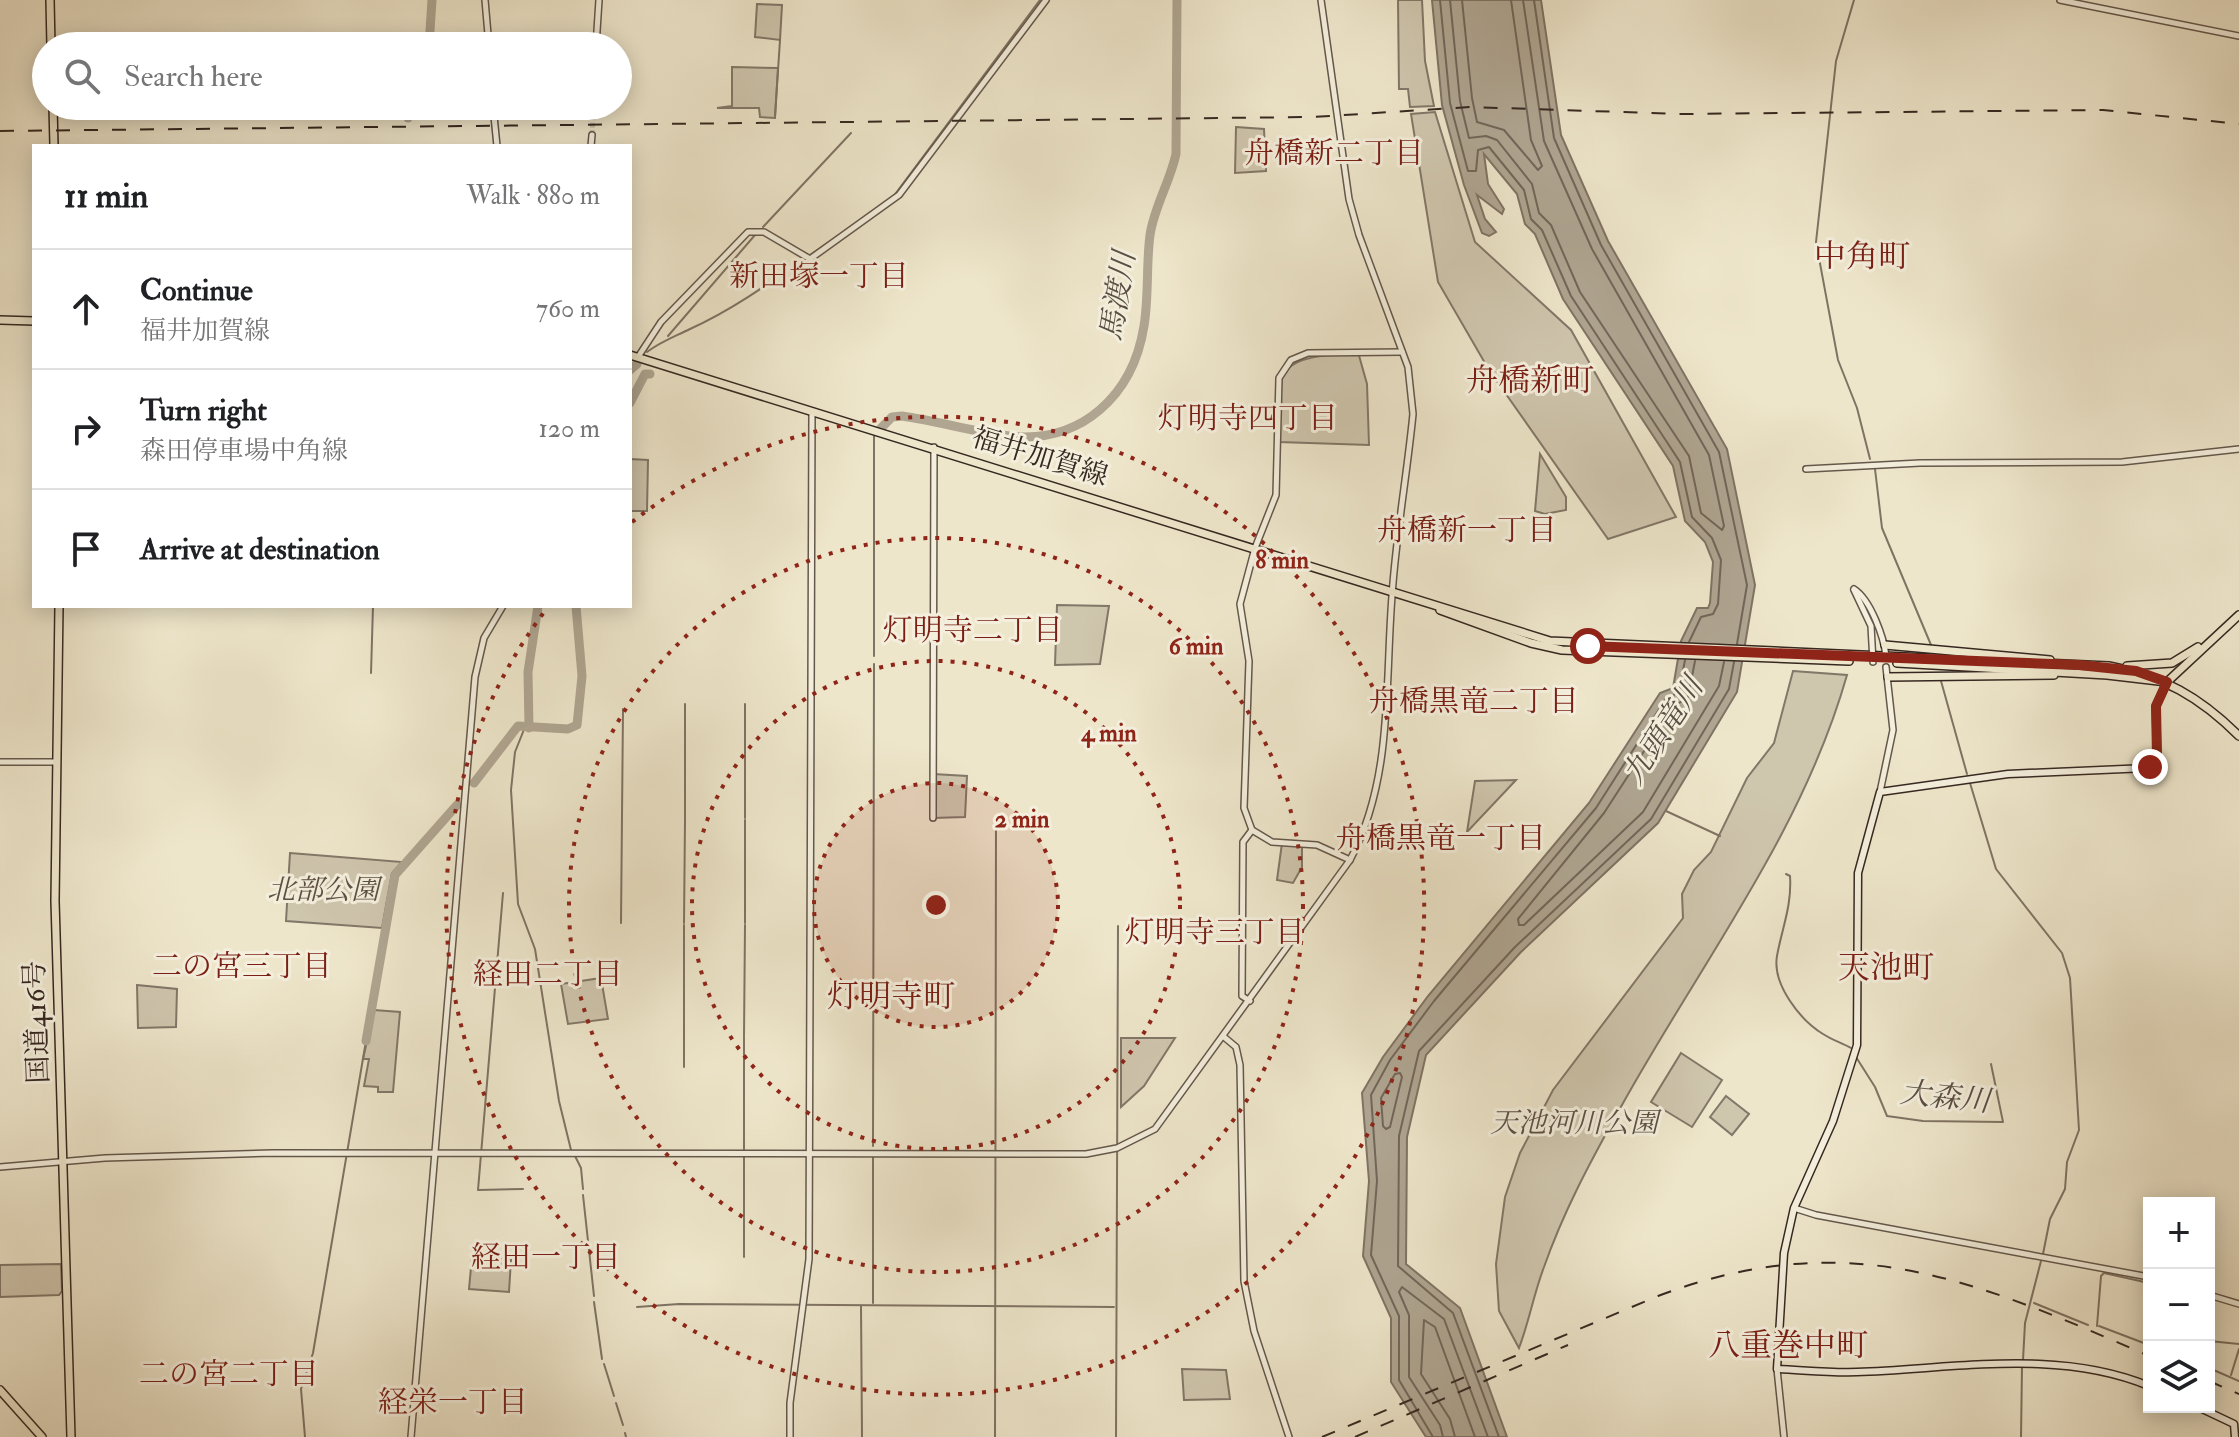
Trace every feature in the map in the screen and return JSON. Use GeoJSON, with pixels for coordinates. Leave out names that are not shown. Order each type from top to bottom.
{"type":"FeatureCollection","features":[{"type":"Feature","properties":{"kind":"main road"},"geometry":{"type":"LineString","coordinates":[[50,0],[51,32]]}},
{"type":"Feature","properties":{"kind":"main road"},"geometry":{"type":"LineString","coordinates":[[53,120],[54,144]]}},
{"type":"Feature","properties":{"kind":"main road"},"geometry":{"type":"LineString","coordinates":[[0,320],[32,321]]}},
{"type":"Feature","properties":{"kind":"main road","name":"福井加賀線"},"geometry":{"type":"LineString","coordinates":[[638,357],[934,447],[1574,651],[2066,669],[2167,682]]}},
{"type":"Feature","properties":{"kind":"main road","name":"国道416号"},"geometry":{"type":"LineString","coordinates":[[59,608],[56,930],[71,1437]]}},
{"type":"Feature","properties":{"kind":"main road"},"geometry":{"type":"LineString","coordinates":[[2143,1384],[2102,1370],[2023,1364],[1840,1373],[1777,1369],[1784,1253],[1794,1208],[1833,1121],[1857,1045],[1858,873],[1880,792],[2008,774],[2150,767],[2157,756],[2156,706],[2167,682],[2239,615]]}},
{"type":"Feature","properties":{"kind":"main road"},"geometry":{"type":"LineString","coordinates":[[2109,666],[2172,663],[2217,634]]}},
{"type":"Feature","properties":{"kind":"main road"},"geometry":{"type":"LineString","coordinates":[[1885,645],[2040,658],[2066,669]]}},
{"type":"Feature","properties":{"kind":"main road","name":"福井加賀線"},"geometry":{"type":"LineString","coordinates":[[2066,669],[2109,666],[2167,682]]}},
{"type":"Feature","properties":{"kind":"main road"},"geometry":{"type":"LineString","coordinates":[[1888,677],[2041,676],[2066,669]]}},
{"type":"Feature","properties":{"kind":"main road"},"geometry":{"type":"LineString","coordinates":[[2167,682],[2200,700],[2239,736]]}},
{"type":"Feature","properties":{"kind":"main road"},"geometry":{"type":"LineString","coordinates":[[0,1390],[42,1437]]}},
{"type":"Feature","properties":{"kind":"main road"},"geometry":{"type":"LineString","coordinates":[[2209,1413],[2236,1427],[2235,1437]]}},
{"type":"Feature","properties":{"kind":"street"},"geometry":{"type":"LineString","coordinates":[[485,0],[488,32]]}},
{"type":"Feature","properties":{"kind":"street"},"geometry":{"type":"LineString","coordinates":[[597,32],[599,0]]}},
{"type":"Feature","properties":{"kind":"street"},"geometry":{"type":"LineString","coordinates":[[638,357],[661,322],[748,232],[764,232],[810,259],[894,200],[1046,0]]}},
{"type":"Feature","properties":{"kind":"street"},"geometry":{"type":"LineString","coordinates":[[0,1167],[212,1154],[1104,1153],[1155,1129],[1350,860],[1368,827],[1379,775],[1392,593],[1413,414],[1411,376],[1349,199],[1321,0]]}},
{"type":"Feature","properties":{"kind":"street"},"geometry":{"type":"LineString","coordinates":[[2060,0],[2239,36]]}},
{"type":"Feature","properties":{"kind":"street"},"geometry":{"type":"LineString","coordinates":[[494,120],[497,144]]}},
{"type":"Feature","properties":{"kind":"street"},"geometry":{"type":"LineString","coordinates":[[591,144],[592,135]]}},
{"type":"Feature","properties":{"kind":"street"},"geometry":{"type":"LineString","coordinates":[[1350,860],[1317,845],[1272,842],[1252,830],[1244,808],[1249,661],[1240,604],[1255,548],[1276,495],[1278,386],[1284,369],[1299,355],[1316,352],[1402,352]]}},
{"type":"Feature","properties":{"kind":"street"},"geometry":{"type":"LineString","coordinates":[[790,1437],[790,1403],[809,1259],[812,410]]}},
{"type":"Feature","properties":{"kind":"street"},"geometry":{"type":"LineString","coordinates":[[933,818],[934,447]]}},
{"type":"Feature","properties":{"kind":"street"},"geometry":{"type":"LineString","coordinates":[[1806,469],[1920,463],[2110,463],[2239,449]]}},
{"type":"Feature","properties":{"kind":"street"},"geometry":{"type":"LineString","coordinates":[[1871,660],[1871,626],[1854,589],[1867,603],[1885,645],[1886,656]]}},
{"type":"Feature","properties":{"kind":"street"},"geometry":{"type":"LineString","coordinates":[[411,1437],[475,677],[484,638],[502,608]]}},
{"type":"Feature","properties":{"kind":"street"},"geometry":{"type":"LineString","coordinates":[[1880,792],[1893,730],[1886,667]]}},
{"type":"Feature","properties":{"kind":"street"},"geometry":{"type":"LineString","coordinates":[[0,762],[56,762]]}},
{"type":"Feature","properties":{"kind":"street"},"geometry":{"type":"LineString","coordinates":[[1250,1001],[1242,996],[1243,842],[1252,830]]}},
{"type":"Feature","properties":{"kind":"street"},"geometry":{"type":"LineString","coordinates":[[1224,1037],[1236,1047],[1240,1065],[1244,1281],[1254,1331],[1289,1437]]}},
{"type":"Feature","properties":{"kind":"street"},"geometry":{"type":"LineString","coordinates":[[1794,1208],[1816,1215],[2143,1276]]}},
{"type":"Feature","properties":{"kind":"street"},"geometry":{"type":"LineString","coordinates":[[2215,1297],[2239,1304]]}},
{"type":"Feature","properties":{"kind":"street"},"geometry":{"type":"LineString","coordinates":[[1777,1369],[1784,1437]]}},
{"type":"Feature","properties":{"kind":"green space"},"geometry":{"type":"Polygon","coordinates":[[[1398,0],[1422,0],[1425,61],[1434,106],[1410,107],[1408,89],[1399,89],[1398,0]]]}},
{"type":"Feature","properties":{"kind":"green space"},"geometry":{"type":"Polygon","coordinates":[[[757,4],[782,5],[780,40],[755,37],[757,4]]]}},
{"type":"Feature","properties":{"kind":"green space"},"geometry":{"type":"Polygon","coordinates":[[[732,67],[778,68],[775,118],[760,117],[759,108],[717,108],[732,106],[732,67]]]}},
{"type":"Feature","properties":{"kind":"green space"},"geometry":{"type":"Polygon","coordinates":[[[1435,112],[1475,242],[1571,330],[1676,517],[1608,539],[1489,370],[1438,282],[1411,114],[1435,112]]]}},
{"type":"Feature","properties":{"kind":"green space"},"geometry":{"type":"Polygon","coordinates":[[[1236,127],[1264,129],[1266,171],[1235,173],[1236,127]]]}},
{"type":"Feature","properties":{"kind":"green space"},"geometry":{"type":"Polygon","coordinates":[[[1358,352],[1367,384],[1369,445],[1279,442],[1279,395],[1281,380],[1287,370],[1296,362],[1311,358],[1358,352]]]}},
{"type":"Feature","properties":{"kind":"green space"},"geometry":{"type":"Polygon","coordinates":[[[1540,454],[1566,497],[1566,510],[1545,514],[1535,511],[1540,454]]]}},
{"type":"Feature","properties":{"kind":"green space"},"geometry":{"type":"Polygon","coordinates":[[[632,459],[648,460],[647,511],[632,511],[632,459]]]}},
{"type":"Feature","properties":{"kind":"green space"},"geometry":{"type":"Polygon","coordinates":[[[1057,605],[1109,606],[1100,664],[1055,665],[1057,605]]]}},
{"type":"Feature","properties":{"kind":"green space","name":"天池河川公園"},"geometry":{"type":"Polygon","coordinates":[[[1793,671],[1847,675],[1827,734],[1803,792],[1775,847],[1648,1060],[1577,1189],[1544,1267],[1519,1348],[1499,1311],[1496,1264],[1505,1197],[1520,1153],[1553,1090],[1683,918],[1682,894],[1694,870],[1711,852],[1747,778],[1774,743],[1793,671]]]}},
{"type":"Feature","properties":{"kind":"green space"},"geometry":{"type":"Polygon","coordinates":[[[933,774],[967,776],[965,817],[933,818],[933,774]]]}},
{"type":"Feature","properties":{"kind":"green space"},"geometry":{"type":"Polygon","coordinates":[[[1516,780],[1467,832],[1475,781],[1516,780]]]}},
{"type":"Feature","properties":{"kind":"green space"},"geometry":{"type":"Polygon","coordinates":[[[1282,843],[1302,846],[1302,867],[1293,883],[1277,880],[1282,843]]]}},
{"type":"Feature","properties":{"kind":"green space","name":"北部公園"},"geometry":{"type":"Polygon","coordinates":[[[290,853],[402,862],[392,873],[382,928],[286,921],[290,853]]]}},
{"type":"Feature","properties":{"kind":"green space"},"geometry":{"type":"Polygon","coordinates":[[[601,978],[608,1019],[568,1024],[561,984],[601,978]]]}},
{"type":"Feature","properties":{"kind":"green space"},"geometry":{"type":"Polygon","coordinates":[[[137,985],[177,989],[176,1027],[138,1028],[137,985]]]}},
{"type":"Feature","properties":{"kind":"green space"},"geometry":{"type":"Polygon","coordinates":[[[374,1010],[400,1012],[393,1092],[378,1092],[378,1087],[364,1086],[369,1059],[363,1059],[374,1010]]]}},
{"type":"Feature","properties":{"kind":"green space"},"geometry":{"type":"Polygon","coordinates":[[[1121,1038],[1175,1038],[1144,1086],[1121,1107],[1121,1038]]]}},
{"type":"Feature","properties":{"kind":"green space"},"geometry":{"type":"Polygon","coordinates":[[[1681,1053],[1722,1080],[1692,1127],[1651,1102],[1681,1053]]]}},
{"type":"Feature","properties":{"kind":"green space"},"geometry":{"type":"Polygon","coordinates":[[[1726,1096],[1749,1114],[1732,1135],[1710,1117],[1726,1096]]]}},
{"type":"Feature","properties":{"kind":"green space"},"geometry":{"type":"Polygon","coordinates":[[[472,1257],[511,1260],[509,1292],[469,1289],[472,1257]]]}},
{"type":"Feature","properties":{"kind":"green space"},"geometry":{"type":"Polygon","coordinates":[[[61,1264],[62,1291],[59,1295],[0,1297],[0,1265],[61,1264]]]}},
{"type":"Feature","properties":{"kind":"green space"},"geometry":{"type":"Polygon","coordinates":[[[1182,1369],[1226,1370],[1230,1399],[1184,1400],[1182,1369]]]}},
{"type":"Feature","properties":{"kind":"water","name":"九頭竜川"},"geometry":{"type":"Polygon","coordinates":[[[1432,0],[1541,0],[1561,135],[1608,241],[1727,449],[1755,585],[1737,692],[1658,823],[1521,952],[1426,1055],[1407,1137],[1406,1264],[1460,1308],[1507,1437],[1426,1437],[1391,1382],[1391,1318],[1363,1256],[1369,1181],[1362,1093],[1383,1057],[1428,996],[1589,803],[1660,693],[1673,688],[1681,641],[1697,608],[1708,608],[1710,603],[1713,562],[1705,542],[1685,521],[1673,466],[1563,299],[1535,234],[1525,224],[1517,194],[1484,154],[1488,184],[1504,209],[1502,214],[1477,195],[1485,219],[1496,232],[1489,236],[1482,233],[1464,185],[1442,105],[1432,0]]]}},
{"type":"Feature","properties":{"kind":"waterway"},"geometry":{"type":"LineString","coordinates":[[430,32],[432,0]]}},
{"type":"Feature","properties":{"kind":"waterway"},"geometry":{"type":"LineString","coordinates":[[893,197],[1040,0]]}},
{"type":"Feature","properties":{"kind":"waterway","name":"馬渡川"},"geometry":{"type":"LineString","coordinates":[[881,428],[892,417],[902,416],[1009,436],[1035,436],[1059,432],[1081,423],[1100,410],[1116,393],[1138,351],[1146,315],[1150,235],[1176,154],[1177,0]]}},
{"type":"Feature","properties":{"kind":"waterway"},"geometry":{"type":"LineString","coordinates":[[1854,0],[1836,61],[1816,242],[1838,360],[1857,408],[1870,459]]}},
{"type":"Feature","properties":{"kind":"waterway"},"geometry":{"type":"LineString","coordinates":[[775,116],[780,40]]}},
{"type":"Feature","properties":{"kind":"waterway"},"geometry":{"type":"LineString","coordinates":[[763,227],[851,133]]}},
{"type":"Feature","properties":{"kind":"waterway"},"geometry":{"type":"LineString","coordinates":[[810,255],[855,224]]}},
{"type":"Feature","properties":{"kind":"waterway"},"geometry":{"type":"LineString","coordinates":[[668,336],[755,235]]}},
{"type":"Feature","properties":{"kind":"waterway"},"geometry":{"type":"LineString","coordinates":[[647,352],[734,306],[802,260]]}},
{"type":"Feature","properties":{"kind":"waterway"},"geometry":{"type":"LineString","coordinates":[[632,368],[637,364]]}},
{"type":"Feature","properties":{"kind":"waterway","name":"馬渡川"},"geometry":{"type":"LineString","coordinates":[[632,399],[645,374],[650,374]]}},
{"type":"Feature","properties":{"kind":"waterway"},"geometry":{"type":"LineString","coordinates":[[874,436],[874,656]]}},
{"type":"Feature","properties":{"kind":"waterway"},"geometry":{"type":"LineString","coordinates":[[1875,469],[1882,528],[1931,645]]}},
{"type":"Feature","properties":{"kind":"waterway"},"geometry":{"type":"LineString","coordinates":[[371,673],[373,608]]}},
{"type":"Feature","properties":{"kind":"waterway"},"geometry":{"type":"LineString","coordinates":[[529,728],[528,672],[538,608]]}},
{"type":"Feature","properties":{"kind":"waterway","name":"馬渡川"},"geometry":{"type":"LineString","coordinates":[[474,783],[518,726],[568,729],[577,725],[582,676],[576,608]]}},
{"type":"Feature","properties":{"kind":"waterway"},"geometry":{"type":"LineString","coordinates":[[873,1146],[874,664]]}},
{"type":"Feature","properties":{"kind":"waterway"},"geometry":{"type":"LineString","coordinates":[[1941,681],[1967,774]]}},
{"type":"Feature","properties":{"kind":"waterway"},"geometry":{"type":"LineString","coordinates":[[685,704],[685,819]]}},
{"type":"Feature","properties":{"kind":"waterway"},"geometry":{"type":"LineString","coordinates":[[745,704],[745,818]]}},
{"type":"Feature","properties":{"kind":"waterway"},"geometry":{"type":"LineString","coordinates":[[621,923],[623,709]]}},
{"type":"Feature","properties":{"kind":"waterway"},"geometry":{"type":"LineString","coordinates":[[525,727],[515,752],[511,790],[518,904],[535,949],[559,1101],[571,1150]]}},
{"type":"Feature","properties":{"kind":"waterway"},"geometry":{"type":"LineString","coordinates":[[1970,783],[1996,869],[2062,953],[2070,978],[2079,1130],[2067,1162],[2065,1189],[2050,1219],[2043,1254]]}},
{"type":"Feature","properties":{"kind":"waterway","name":"馬渡川"},"geometry":{"type":"LineString","coordinates":[[366,1041],[395,875],[457,805]]}},
{"type":"Feature","properties":{"kind":"waterway","name":"大森川"},"geometry":{"type":"LineString","coordinates":[[1666,811],[1720,836]]}},
{"type":"Feature","properties":{"kind":"waterway"},"geometry":{"type":"LineString","coordinates":[[995,1437],[996,817]]}},
{"type":"Feature","properties":{"kind":"waterway"},"geometry":{"type":"LineString","coordinates":[[684,923],[685,820]]}},
{"type":"Feature","properties":{"kind":"waterway"},"geometry":{"type":"LineString","coordinates":[[745,820],[745,923]]}},
{"type":"Feature","properties":{"kind":"waterway","name":"大森川"},"geometry":{"type":"LineString","coordinates":[[1786,874],[1790,876],[1790,897],[1777,956],[1783,989],[1797,1011],[1814,1028],[1851,1048]]}},
{"type":"Feature","properties":{"kind":"waterway"},"geometry":{"type":"LineString","coordinates":[[503,893],[478,1190],[523,1189]]}},
{"type":"Feature","properties":{"kind":"waterway"},"geometry":{"type":"LineString","coordinates":[[684,925],[684,1067]]}},
{"type":"Feature","properties":{"kind":"waterway"},"geometry":{"type":"LineString","coordinates":[[744,1036],[745,925]]}},
{"type":"Feature","properties":{"kind":"waterway"},"geometry":{"type":"LineString","coordinates":[[1116,1437],[1118,926]]}},
{"type":"Feature","properties":{"kind":"waterway"},"geometry":{"type":"LineString","coordinates":[[744,1037],[744,1151]]}},
{"type":"Feature","properties":{"kind":"waterway"},"geometry":{"type":"LineString","coordinates":[[305,1437],[301,1389],[313,1353],[366,1041]]}},
{"type":"Feature","properties":{"kind":"waterway","name":"大森川"},"geometry":{"type":"LineString","coordinates":[[1856,1057],[1875,1087],[1887,1116],[1923,1121],[2003,1122],[1991,1064]]}},
{"type":"Feature","properties":{"kind":"waterway"},"geometry":{"type":"LineString","coordinates":[[744,1154],[744,1257]]}},
{"type":"Feature","properties":{"kind":"waterway"},"geometry":{"type":"LineString","coordinates":[[575,1156],[581,1168],[583,1189]]}},
{"type":"Feature","properties":{"kind":"waterway"},"geometry":{"type":"LineString","coordinates":[[873,1157],[873,1303]]}},
{"type":"Feature","properties":{"kind":"waterway"},"geometry":{"type":"LineString","coordinates":[[583,1195],[594,1296]]}},
{"type":"Feature","properties":{"kind":"waterway"},"geometry":{"type":"LineString","coordinates":[[2023,1360],[2025,1323],[2041,1261]]}},
{"type":"Feature","properties":{"kind":"waterway"},"geometry":{"type":"LineString","coordinates":[[2097,1326],[2101,1276],[2104,1273],[2143,1282]]}},
{"type":"Feature","properties":{"kind":"waterway"},"geometry":{"type":"LineString","coordinates":[[594,1302],[602,1359]]}},
{"type":"Feature","properties":{"kind":"waterway"},"geometry":{"type":"LineString","coordinates":[[2034,1303],[2088,1325]]}},
{"type":"Feature","properties":{"kind":"waterway"},"geometry":{"type":"LineString","coordinates":[[637,1307],[679,1304],[1114,1307]]}},
{"type":"Feature","properties":{"kind":"waterway"},"geometry":{"type":"LineString","coordinates":[[861,1306],[862,1437]]}},
{"type":"Feature","properties":{"kind":"waterway"},"geometry":{"type":"LineString","coordinates":[[2099,1326],[2143,1343]]}},
{"type":"Feature","properties":{"kind":"waterway"},"geometry":{"type":"LineString","coordinates":[[2215,1342],[2239,1344]]}},
{"type":"Feature","properties":{"kind":"waterway"},"geometry":{"type":"LineString","coordinates":[[2231,1375],[2239,1349]]}},
{"type":"Feature","properties":{"kind":"waterway"},"geometry":{"type":"LineString","coordinates":[[604,1364],[614,1396]]}},
{"type":"Feature","properties":{"kind":"waterway"},"geometry":{"type":"LineString","coordinates":[[2021,1437],[2022,1366]]}},
{"type":"Feature","properties":{"kind":"waterway"},"geometry":{"type":"LineString","coordinates":[[2215,1371],[2239,1381]]}},
{"type":"Feature","properties":{"kind":"waterway"},"geometry":{"type":"LineString","coordinates":[[616,1403],[623,1425]]}},
{"type":"Feature","properties":{"kind":"waterway"},"geometry":{"type":"LineString","coordinates":[[625,1433],[626,1437]]}},
{"type":"Feature","properties":{"kind":"tunnel"},"geometry":{"type":"LineString","coordinates":[[592,135],[593,120]]}},
{"type":"Feature","properties":{"kind":"railway"},"geometry":{"type":"LineString","coordinates":[[0,131],[1313,117],[1470,107],[1682,114],[2103,110],[2239,124]]}},
{"type":"Feature","properties":{"kind":"railway"},"geometry":{"type":"LineString","coordinates":[[1322,1437],[1658,1296],[1726,1275],[1790,1264],[1851,1263],[1909,1270],[2025,1304],[2143,1353]]}},
{"type":"Feature","properties":{"kind":"railway"},"geometry":{"type":"LineString","coordinates":[[1355,1437],[1568,1345]]}},
{"type":"Feature","properties":{"kind":"railway"},"geometry":{"type":"LineString","coordinates":[[2215,1384],[2239,1394]]}},
{"type":"Feature","properties":{"kind":"district","name":"舟橋新二丁目"},"geometry":{"type":"Point","coordinates":[1334,153]}},
{"type":"Feature","properties":{"kind":"district","name":"中角町"},"geometry":{"type":"Point","coordinates":[1862,257]}},
{"type":"Feature","properties":{"kind":"district","name":"新田塚一丁目"},"geometry":{"type":"Point","coordinates":[819,276]}},
{"type":"Feature","properties":{"kind":"district","name":"舟橋新町"},"geometry":{"type":"Point","coordinates":[1530,381]}},
{"type":"Feature","properties":{"kind":"district","name":"灯明寺四丁目"},"geometry":{"type":"Point","coordinates":[1248,418]}},
{"type":"Feature","properties":{"kind":"district","name":"舟橋新一丁目"},"geometry":{"type":"Point","coordinates":[1467,530]}},
{"type":"Feature","properties":{"kind":"district","name":"灯明寺二丁目"},"geometry":{"type":"Point","coordinates":[973,630]}},
{"type":"Feature","properties":{"kind":"district","name":"舟橋黒竜二丁目"},"geometry":{"type":"Point","coordinates":[1474,701]}},
{"type":"Feature","properties":{"kind":"district","name":"舟橋黒竜一丁目"},"geometry":{"type":"Point","coordinates":[1441,838]}},
{"type":"Feature","properties":{"kind":"district","name":"灯明寺三丁目"},"geometry":{"type":"Point","coordinates":[1215,932]}},
{"type":"Feature","properties":{"kind":"district","name":"二の宮三丁目"},"geometry":{"type":"Point","coordinates":[242,966]}},
{"type":"Feature","properties":{"kind":"district","name":"天池町"},"geometry":{"type":"Point","coordinates":[1886,968]}},
{"type":"Feature","properties":{"kind":"district","name":"経田二丁目"},"geometry":{"type":"Point","coordinates":[548,974]}},
{"type":"Feature","properties":{"kind":"district","name":"灯明寺町"},"geometry":{"type":"Point","coordinates":[891,997]}},
{"type":"Feature","properties":{"kind":"district","name":"経田一丁目"},"geometry":{"type":"Point","coordinates":[546,1257]}},
{"type":"Feature","properties":{"kind":"district","name":"八重巻中町"},"geometry":{"type":"Point","coordinates":[1788,1346]}},
{"type":"Feature","properties":{"kind":"district","name":"二の宮二丁目"},"geometry":{"type":"Point","coordinates":[229,1374]}},
{"type":"Feature","properties":{"kind":"district","name":"経栄一丁目"},"geometry":{"type":"Point","coordinates":[453,1402]}},
{"type":"Feature","properties":{"kind":"route"},"geometry":{"type":"LineString","coordinates":[[1588,646],[2109,666],[2136,671],[2167,682],[2156,706],[2157,756],[2150,767]]}}]}
